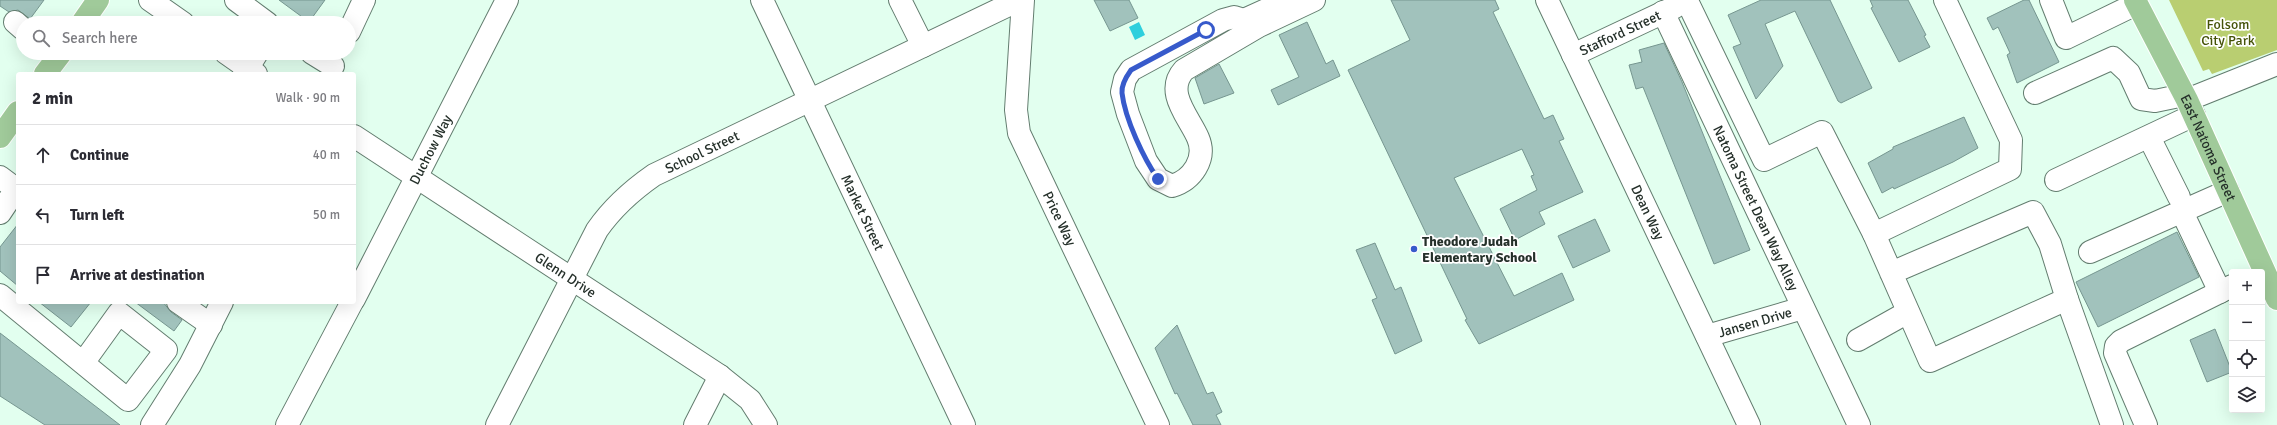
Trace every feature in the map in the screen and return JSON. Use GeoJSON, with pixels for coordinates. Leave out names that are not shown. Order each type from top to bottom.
{"type":"FeatureCollection","features":[{"type":"Feature","properties":{"kind":"main road"},"geometry":{"type":"LineString","coordinates":[[87,16],[98,0]]}},
{"type":"Feature","properties":{"kind":"main road","name":"East Natoma Street"},"geometry":{"type":"LineString","coordinates":[[2136,2],[2188,103],[2261,269]]}},
{"type":"Feature","properties":{"kind":"main road"},"geometry":{"type":"LineString","coordinates":[[46,72],[54,60]]}},
{"type":"Feature","properties":{"kind":"main road"},"geometry":{"type":"LineString","coordinates":[[0,137],[16,115]]}},
{"type":"Feature","properties":{"kind":"main road","name":"East Natoma Street"},"geometry":{"type":"LineString","coordinates":[[2265,277],[2277,299]]}},
{"type":"Feature","properties":{"kind":"street"},"geometry":{"type":"LineString","coordinates":[[150,0],[173,16]]}},
{"type":"Feature","properties":{"kind":"street"},"geometry":{"type":"LineString","coordinates":[[236,0],[258,16]]}},
{"type":"Feature","properties":{"kind":"street"},"geometry":{"type":"LineString","coordinates":[[356,17],[364,0]]}},
{"type":"Feature","properties":{"kind":"street","name":"Duchow Way"},"geometry":{"type":"LineString","coordinates":[[356,295],[507,0]]}},
{"type":"Feature","properties":{"kind":"street","name":"Market Street"},"geometry":{"type":"LineString","coordinates":[[762,0],[964,425]]}},
{"type":"Feature","properties":{"kind":"street"},"geometry":{"type":"LineString","coordinates":[[900,0],[922,46]]}},
{"type":"Feature","properties":{"kind":"street","name":"School Street"},"geometry":{"type":"LineString","coordinates":[[497,425],[597,230],[610,211],[635,188],[654,175],[1019,0]]}},
{"type":"Feature","properties":{"kind":"street","name":"Price Way"},"geometry":{"type":"LineString","coordinates":[[1023,0],[1016,110],[1019,133],[1158,425]]}},
{"type":"Feature","properties":{"kind":"street"},"geometry":{"type":"LineString","coordinates":[[1288,0],[1244,20],[1234,17],[1223,20],[1131,70],[1125,79],[1122,92],[1128,114],[1146,161],[1158,179],[1172,186],[1181,183],[1193,175],[1200,157],[1198,139],[1182,111],[1178,99],[1177,86],[1180,74],[1184,70],[1259,26],[1314,0]]}},
{"type":"Feature","properties":{"kind":"street","name":"Dean Way"},"geometry":{"type":"LineString","coordinates":[[1547,0],[1749,425]]}},
{"type":"Feature","properties":{"kind":"street"},"geometry":{"type":"LineString","coordinates":[[1874,234],[2010,168],[2011,140],[1945,0]]}},
{"type":"Feature","properties":{"kind":"street"},"geometry":{"type":"LineString","coordinates":[[2051,0],[2066,38],[2136,2]]}},
{"type":"Feature","properties":{"kind":"street"},"geometry":{"type":"LineString","coordinates":[[1688,1],[1764,160],[1822,132],[1874,234],[1930,361],[2067,299]]}},
{"type":"Feature","properties":{"kind":"street","name":"Stafford Street"},"geometry":{"type":"LineString","coordinates":[[1573,55],[1688,1]]}},
{"type":"Feature","properties":{"kind":"street","name":"Natoma Street Dean Way Alley"},"geometry":{"type":"LineString","coordinates":[[1663,12],[1859,425]]}},
{"type":"Feature","properties":{"kind":"street"},"geometry":{"type":"LineString","coordinates":[[2035,93],[2113,58],[2129,73],[2141,99],[2188,103]]}},
{"type":"Feature","properties":{"kind":"street"},"geometry":{"type":"LineString","coordinates":[[238,60],[251,67]]}},
{"type":"Feature","properties":{"kind":"street"},"geometry":{"type":"LineString","coordinates":[[2056,180],[2149,137],[2188,103],[2277,64]]}},
{"type":"Feature","properties":{"kind":"street","name":"Glenn Drive"},"geometry":{"type":"LineString","coordinates":[[356,137],[720,376],[750,400],[766,425]]}},
{"type":"Feature","properties":{"kind":"street"},"geometry":{"type":"LineString","coordinates":[[2146,425],[2115,353],[2116,346],[2121,341],[2226,289],[2181,205],[2149,137]]}},
{"type":"Feature","properties":{"kind":"street"},"geometry":{"type":"LineString","coordinates":[[0,213],[11,186]]}},
{"type":"Feature","properties":{"kind":"street"},"geometry":{"type":"LineString","coordinates":[[2090,252],[2181,205],[2228,191]]}},
{"type":"Feature","properties":{"kind":"street"},"geometry":{"type":"LineString","coordinates":[[1891,273],[2033,212],[2050,244],[2067,299],[2112,425]]}},
{"type":"Feature","properties":{"kind":"street"},"geometry":{"type":"LineString","coordinates":[[0,295],[83,363]]}},
{"type":"Feature","properties":{"kind":"street"},"geometry":{"type":"LineString","coordinates":[[181,304],[210,325]]}},
{"type":"Feature","properties":{"kind":"street"},"geometry":{"type":"LineString","coordinates":[[152,425],[190,365],[221,304]]}},
{"type":"Feature","properties":{"kind":"street"},"geometry":{"type":"LineString","coordinates":[[287,425],[351,304]]}},
{"type":"Feature","properties":{"kind":"street","name":"Jansen Drive"},"geometry":{"type":"LineString","coordinates":[[1707,336],[1803,308]]}},
{"type":"Feature","properties":{"kind":"street"},"geometry":{"type":"LineString","coordinates":[[1858,340],[1908,312]]}},
{"type":"Feature","properties":{"kind":"street"},"geometry":{"type":"LineString","coordinates":[[695,425],[720,376]]}},
{"type":"Feature","properties":{"kind":"green space","name":"Folsom City Park"},"geometry":{"type":"Polygon","coordinates":[[[2169,0],[2277,0],[2277,50],[2212,74],[2209,69],[2203,71],[2169,0]]]}},
{"type":"Feature","properties":{"kind":"water"},"geometry":{"type":"Polygon","coordinates":[[[1139,22],[1145,35],[1135,40],[1129,27],[1139,22]]]}},
{"type":"Feature","properties":{"kind":"building"},"geometry":{"type":"Polygon","coordinates":[[[0,0],[44,0],[32,16],[26,16],[18,10],[9,12],[0,6],[0,0]]]}},
{"type":"Feature","properties":{"kind":"building"},"geometry":{"type":"Polygon","coordinates":[[[279,0],[325,0],[313,16],[301,16],[279,0]]]}},
{"type":"Feature","properties":{"kind":"building"},"geometry":{"type":"Polygon","coordinates":[[[1094,0],[1129,0],[1138,18],[1110,31],[1094,0]]]}},
{"type":"Feature","properties":{"kind":"building"},"geometry":{"type":"Polygon","coordinates":[[[1391,0],[1495,0],[1499,9],[1493,12],[1544,119],[1553,115],[1564,139],[1559,141],[1583,192],[1539,212],[1545,224],[1515,240],[1500,209],[1537,190],[1531,176],[1534,175],[1522,149],[1454,178],[1514,296],[1562,273],[1574,300],[1479,344],[1465,320],[1467,319],[1348,70],[1410,40],[1391,0]]]}},
{"type":"Feature","properties":{"kind":"building"},"geometry":{"type":"Polygon","coordinates":[[[1761,0],[1830,0],[1872,88],[1841,103],[1838,101],[1795,11],[1765,24],[1783,66],[1756,99],[1733,47],[1741,44],[1728,15],[1761,0]]]}},
{"type":"Feature","properties":{"kind":"building"},"geometry":{"type":"Polygon","coordinates":[[[1870,0],[1908,0],[1926,35],[1924,36],[1930,47],[1899,62],[1871,8],[1873,7],[1870,0]]]}},
{"type":"Feature","properties":{"kind":"building"},"geometry":{"type":"Polygon","coordinates":[[[2024,0],[2029,0],[2059,62],[2017,83],[2007,55],[2010,53],[1998,27],[1993,30],[1987,18],[2024,0]]]}},
{"type":"Feature","properties":{"kind":"building"},"geometry":{"type":"Polygon","coordinates":[[[1307,22],[1326,64],[1333,60],[1340,76],[1278,105],[1271,90],[1299,77],[1279,35],[1307,22]]]}},
{"type":"Feature","properties":{"kind":"building"},"geometry":{"type":"Polygon","coordinates":[[[1664,43],[1682,82],[1750,250],[1714,264],[1643,87],[1636,89],[1629,65],[1642,62],[1639,50],[1664,43]]]}},
{"type":"Feature","properties":{"kind":"building"},"geometry":{"type":"Polygon","coordinates":[[[1219,64],[1234,93],[1204,104],[1195,78],[1219,64]]]}},
{"type":"Feature","properties":{"kind":"building"},"geometry":{"type":"Polygon","coordinates":[[[1964,117],[1978,148],[1953,162],[1882,193],[1868,163],[1893,149],[1893,147],[1964,117]]]}},
{"type":"Feature","properties":{"kind":"building"},"geometry":{"type":"Polygon","coordinates":[[[1595,219],[1610,251],[1573,268],[1558,236],[1595,219]]]}},
{"type":"Feature","properties":{"kind":"building"},"geometry":{"type":"Polygon","coordinates":[[[16,227],[16,284],[0,271],[0,247],[16,227]]]}},
{"type":"Feature","properties":{"kind":"building"},"geometry":{"type":"Polygon","coordinates":[[[2177,232],[2199,277],[2098,327],[2076,282],[2177,232]]]}},
{"type":"Feature","properties":{"kind":"building"},"geometry":{"type":"Polygon","coordinates":[[[1375,243],[1395,290],[1401,287],[1422,341],[1395,354],[1372,300],[1377,298],[1356,250],[1375,243]]]}},
{"type":"Feature","properties":{"kind":"building"},"geometry":{"type":"Polygon","coordinates":[[[42,304],[89,304],[71,327],[42,304]]]}},
{"type":"Feature","properties":{"kind":"building"},"geometry":{"type":"Polygon","coordinates":[[[138,304],[165,304],[171,312],[182,320],[174,331],[138,304]]]}},
{"type":"Feature","properties":{"kind":"building"},"geometry":{"type":"Polygon","coordinates":[[[1177,325],[1207,394],[1213,392],[1222,412],[1216,415],[1221,425],[1193,425],[1177,393],[1175,394],[1155,348],[1177,325]]]}},
{"type":"Feature","properties":{"kind":"building"},"geometry":{"type":"Polygon","coordinates":[[[2215,329],[2229,364],[2229,373],[2207,382],[2190,340],[2215,329]]]}},
{"type":"Feature","properties":{"kind":"building"},"geometry":{"type":"Polygon","coordinates":[[[0,333],[120,425],[45,425],[0,396],[0,333]]]}},
{"type":"Feature","properties":{"kind":"place","name":"Theodore Judah Elementary School"},"geometry":{"type":"Point","coordinates":[1414,249]}},
{"type":"Feature","properties":{"kind":"route"},"geometry":{"type":"LineString","coordinates":[[1158,179],[1146,161],[1128,114],[1122,92],[1125,79],[1131,70],[1206,30]]}}]}
